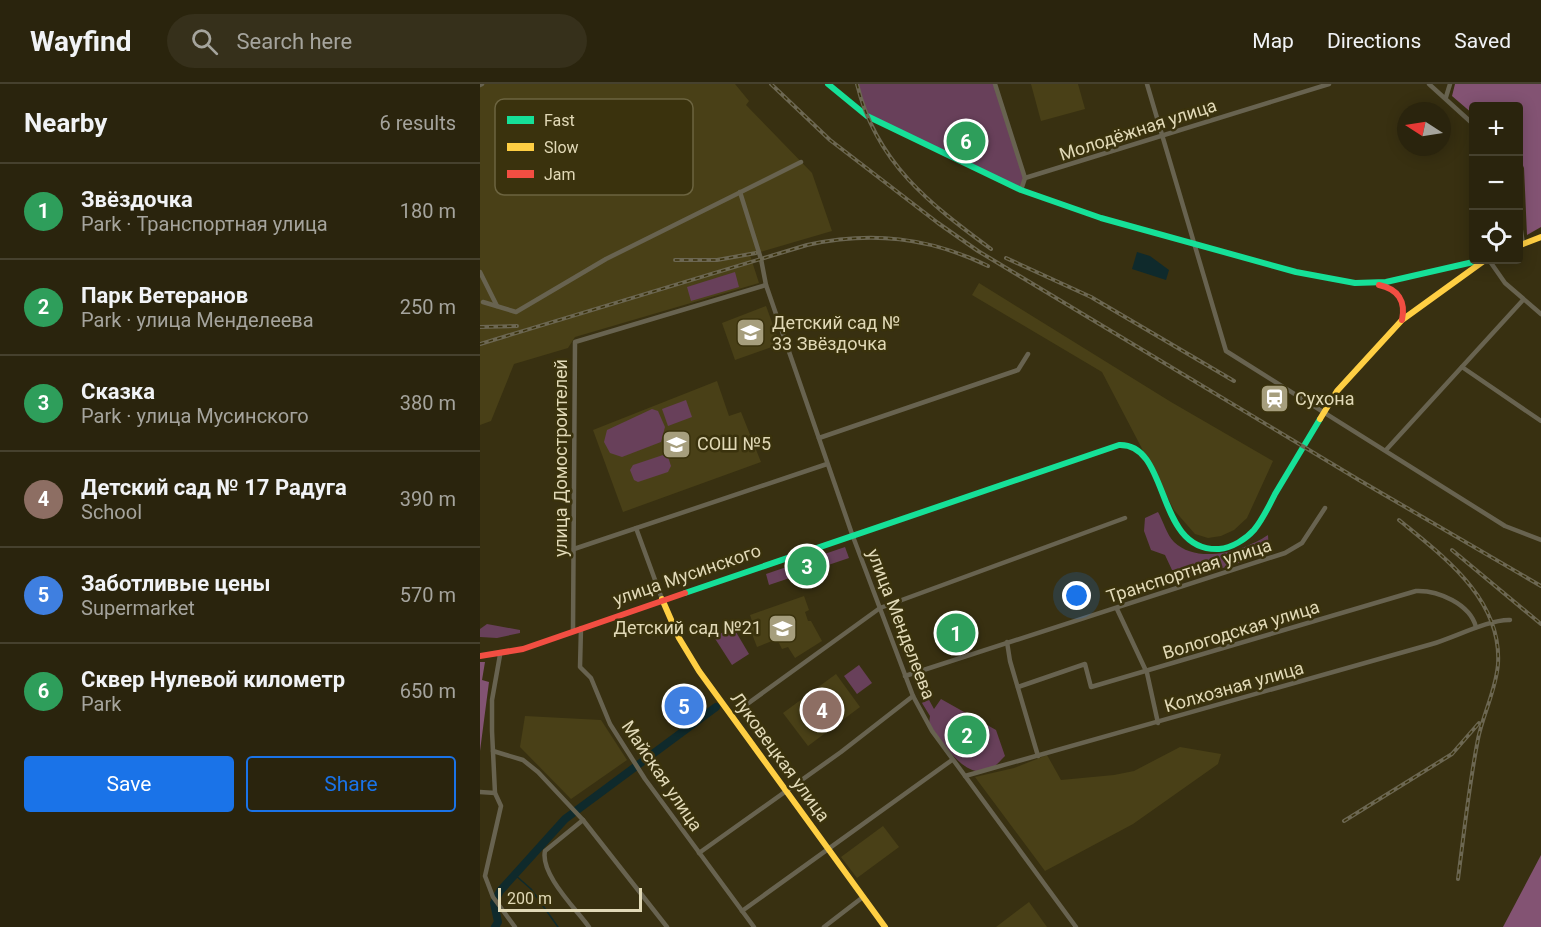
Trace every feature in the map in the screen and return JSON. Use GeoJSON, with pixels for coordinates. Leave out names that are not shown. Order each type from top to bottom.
{"type":"FeatureCollection","features":[{"type":"Feature","properties":{"kind":"street"},"geometry":{"type":"LineString","coordinates":[[828,84],[854,107],[1021,190],[1101,218],[1296,272],[1355,283],[1383,285],[1395,291],[1405,309],[1402,320]]}},
{"type":"Feature","properties":{"kind":"street"},"geometry":{"type":"LineString","coordinates":[[995,84],[1025,178],[1021,190]]}},
{"type":"Feature","properties":{"kind":"street"},"geometry":{"type":"LineString","coordinates":[[1147,84],[1226,351],[1505,526],[1541,540]]}},
{"type":"Feature","properties":{"kind":"street","name":"Молодёжная улица"},"geometry":{"type":"LineString","coordinates":[[1025,178],[1329,84]]}},
{"type":"Feature","properties":{"kind":"street"},"geometry":{"type":"LineString","coordinates":[[1429,84],[1469,120]]}},
{"type":"Feature","properties":{"kind":"street"},"geometry":{"type":"LineString","coordinates":[[1446,97],[1450,84]]}},
{"type":"Feature","properties":{"kind":"street"},"geometry":{"type":"LineString","coordinates":[[483,302],[516,312],[606,259],[801,162]]}},
{"type":"Feature","properties":{"kind":"street","name":"улица Менделеева"},"geometry":{"type":"LineString","coordinates":[[740,192],[761,259],[766,285],[827,464],[913,696],[932,731],[952,760],[1076,927]]}},
{"type":"Feature","properties":{"kind":"street"},"geometry":{"type":"LineString","coordinates":[[1523,244],[1541,237]]}},
{"type":"Feature","properties":{"kind":"street"},"geometry":{"type":"LineString","coordinates":[[1355,283],[1405,279],[1469,264]]}},
{"type":"Feature","properties":{"kind":"street"},"geometry":{"type":"LineString","coordinates":[[1402,320],[1479,264]]}},
{"type":"Feature","properties":{"kind":"street"},"geometry":{"type":"LineString","coordinates":[[1488,264],[1523,300],[1541,314]]}},
{"type":"Feature","properties":{"kind":"street"},"geometry":{"type":"LineString","coordinates":[[480,272],[497,306]]}},
{"type":"Feature","properties":{"kind":"street","name":"улица Домостроителей"},"geometry":{"type":"LineString","coordinates":[[573,631],[575,342],[766,285]]}},
{"type":"Feature","properties":{"kind":"street"},"geometry":{"type":"LineString","coordinates":[[1386,450],[1523,300]]}},
{"type":"Feature","properties":{"kind":"street","name":"улица Мусинского"},"geometry":{"type":"LineString","coordinates":[[480,655],[500,655],[573,631],[1107,447],[1131,446],[1138,450],[1169,512],[1187,538],[1199,546],[1214,549],[1228,548],[1243,541],[1254,530],[1337,391],[1402,320]]}},
{"type":"Feature","properties":{"kind":"street"},"geometry":{"type":"LineString","coordinates":[[819,438],[1018,370],[1028,354]]}},
{"type":"Feature","properties":{"kind":"street"},"geometry":{"type":"LineString","coordinates":[[1462,367],[1541,421]]}},
{"type":"Feature","properties":{"kind":"street"},"geometry":{"type":"LineString","coordinates":[[574,549],[827,464]]}},
{"type":"Feature","properties":{"kind":"street","name":"Транспортная улица"},"geometry":{"type":"LineString","coordinates":[[905,676],[1285,554],[1302,543],[1325,508]]}},
{"type":"Feature","properties":{"kind":"street"},"geometry":{"type":"LineString","coordinates":[[732,715],[880,608],[1125,518]]}},
{"type":"Feature","properties":{"kind":"street"},"geometry":{"type":"LineString","coordinates":[[636,528],[663,599]]}},
{"type":"Feature","properties":{"kind":"street","name":"Вологодская улица"},"geometry":{"type":"LineString","coordinates":[[1018,687],[1085,664],[1091,687],[1147,673],[1416,591],[1426,591],[1449,599],[1471,616],[1476,627]]}},
{"type":"Feature","properties":{"kind":"street","name":"Луковецкая улица"},"geometry":{"type":"LineString","coordinates":[[663,599],[679,638],[785,790],[885,927]]}},
{"type":"Feature","properties":{"kind":"street"},"geometry":{"type":"LineString","coordinates":[[1117,609],[1147,673],[1158,723]]}},
{"type":"Feature","properties":{"kind":"street","name":"Колхозная улица"},"geometry":{"type":"LineString","coordinates":[[964,776],[1432,644],[1467,633],[1476,627],[1510,620]]}},
{"type":"Feature","properties":{"kind":"street","name":"Майская улица"},"geometry":{"type":"LineString","coordinates":[[581,628],[580,667],[591,678],[605,715],[641,772],[754,927]]}},
{"type":"Feature","properties":{"kind":"street"},"geometry":{"type":"LineString","coordinates":[[1007,642],[1038,756]]}},
{"type":"Feature","properties":{"kind":"street"},"geometry":{"type":"LineString","coordinates":[[500,655],[492,700],[495,793],[500,800],[500,812],[485,876],[493,897],[515,927]]}},
{"type":"Feature","properties":{"kind":"street"},"geometry":{"type":"LineString","coordinates":[[699,853],[785,790],[834,758],[913,696]]}},
{"type":"Feature","properties":{"kind":"street"},"geometry":{"type":"LineString","coordinates":[[493,751],[528,764],[569,805],[667,927]]}},
{"type":"Feature","properties":{"kind":"street"},"geometry":{"type":"LineString","coordinates":[[742,911],[952,760]]}},
{"type":"Feature","properties":{"kind":"street"},"geometry":{"type":"LineString","coordinates":[[480,792],[495,793]]}},
{"type":"Feature","properties":{"kind":"street"},"geometry":{"type":"LineString","coordinates":[[583,820],[544,851],[543,858],[548,872],[590,927]]}},
{"type":"Feature","properties":{"kind":"street"},"geometry":{"type":"LineString","coordinates":[[824,927],[863,897]]}},
{"type":"Feature","properties":{"kind":"shaded area"},"geometry":{"type":"Polygon","coordinates":[[[480,84],[735,84],[749,101],[746,105],[812,173],[832,231],[750,255],[759,283],[575,337],[568,348],[514,364],[491,421],[480,425],[480,84]]]}},
{"type":"Feature","properties":{"kind":"shaded area"},"geometry":{"type":"Polygon","coordinates":[[[857,84],[995,84],[1025,178],[1021,190],[867,116],[857,84]]]}},
{"type":"Feature","properties":{"kind":"shaded area"},"geometry":{"type":"Polygon","coordinates":[[[1031,84],[1078,84],[1085,109],[1041,121],[1031,84]]]}},
{"type":"Feature","properties":{"kind":"shaded area"},"geometry":{"type":"Polygon","coordinates":[[[1455,84],[1541,84],[1541,227],[1527,235],[1523,166],[1523,102],[1469,102],[1469,111],[1452,96],[1455,84]]]}},
{"type":"Feature","properties":{"kind":"shaded area"},"geometry":{"type":"Polygon","coordinates":[[[735,272],[739,287],[691,301],[687,287],[735,272]]]}},
{"type":"Feature","properties":{"kind":"shaded area"},"geometry":{"type":"Polygon","coordinates":[[[979,283],[1171,402],[1273,461],[1247,518],[1234,530],[1221,536],[1208,538],[1195,534],[1174,510],[1102,372],[972,295],[979,283]]]}},
{"type":"Feature","properties":{"kind":"shaded area","name":"Детский сад № 33 Звёздочка"},"geometry":{"type":"Polygon","coordinates":[[[766,306],[780,344],[735,360],[722,323],[766,306]]]}},
{"type":"Feature","properties":{"kind":"shaded area","name":"СОШ №5"},"geometry":{"type":"Polygon","coordinates":[[[717,381],[729,416],[741,412],[761,462],[623,512],[593,430],[717,381]]]}},
{"type":"Feature","properties":{"kind":"shaded area"},"geometry":{"type":"Polygon","coordinates":[[[686,400],[692,417],[668,426],[662,409],[686,400]]]}},
{"type":"Feature","properties":{"kind":"shaded area"},"geometry":{"type":"Polygon","coordinates":[[[652,409],[658,411],[665,427],[661,442],[622,457],[610,453],[604,442],[607,430],[652,409]]]}},
{"type":"Feature","properties":{"kind":"shaded area"},"geometry":{"type":"Polygon","coordinates":[[[663,455],[668,457],[671,466],[668,472],[638,482],[634,480],[630,470],[633,465],[663,455]]]}},
{"type":"Feature","properties":{"kind":"shaded area"},"geometry":{"type":"Polygon","coordinates":[[[1158,512],[1174,542],[1184,549],[1195,553],[1221,553],[1247,546],[1268,535],[1269,553],[1195,577],[1172,570],[1165,555],[1151,550],[1144,531],[1145,518],[1158,512]]]}},
{"type":"Feature","properties":{"kind":"shaded area"},"geometry":{"type":"Polygon","coordinates":[[[845,547],[849,558],[769,585],[766,574],[845,547]]]}},
{"type":"Feature","properties":{"kind":"shaded area","name":"Детский сад №21"},"geometry":{"type":"Polygon","coordinates":[[[804,596],[809,610],[805,612],[808,621],[811,621],[822,641],[795,658],[788,647],[782,649],[777,639],[757,647],[749,626],[753,624],[750,615],[804,596]]]}},
{"type":"Feature","properties":{"kind":"shaded area"},"geometry":{"type":"Polygon","coordinates":[[[956,617],[963,634],[969,632],[972,641],[955,647],[945,621],[956,617]]]}},
{"type":"Feature","properties":{"kind":"shaded area"},"geometry":{"type":"Polygon","coordinates":[[[487,624],[520,630],[520,633],[497,638],[480,637],[480,629],[487,624]]]}},
{"type":"Feature","properties":{"kind":"shaded area"},"geometry":{"type":"Polygon","coordinates":[[[733,627],[749,654],[732,665],[714,637],[733,627]]]}},
{"type":"Feature","properties":{"kind":"shaded area"},"geometry":{"type":"Polygon","coordinates":[[[480,662],[485,662],[482,680],[489,682],[480,751],[480,662]]]}},
{"type":"Feature","properties":{"kind":"shaded area"},"geometry":{"type":"Polygon","coordinates":[[[859,665],[872,683],[857,694],[844,676],[859,665]]]}},
{"type":"Feature","properties":{"kind":"shaded area"},"geometry":{"type":"Polygon","coordinates":[[[836,674],[860,707],[808,746],[783,713],[836,674]]]}},
{"type":"Feature","properties":{"kind":"shaded area"},"geometry":{"type":"Polygon","coordinates":[[[928,698],[934,709],[941,699],[996,730],[1005,756],[992,768],[981,771],[972,770],[963,765],[947,749],[929,724],[930,716],[922,703],[928,698]]]}},
{"type":"Feature","properties":{"kind":"shaded area"},"geometry":{"type":"Polygon","coordinates":[[[525,716],[601,720],[627,760],[571,799],[520,747],[525,716]]]}},
{"type":"Feature","properties":{"kind":"shaded area"},"geometry":{"type":"Polygon","coordinates":[[[1180,747],[1221,754],[1218,764],[1133,824],[1045,871],[975,777],[1014,768],[1047,755],[1061,780],[1114,775],[1134,771],[1180,747]]]}},
{"type":"Feature","properties":{"kind":"shaded area"},"geometry":{"type":"Polygon","coordinates":[[[883,826],[899,847],[857,878],[841,857],[883,826]]]}},
{"type":"Feature","properties":{"kind":"shaded area"},"geometry":{"type":"Polygon","coordinates":[[[1541,855],[1541,927],[1503,927],[1541,855]]]}},
{"type":"Feature","properties":{"kind":"shaded area"},"geometry":{"type":"Polygon","coordinates":[[[1029,902],[1047,927],[996,927],[1029,902]]]}},
{"type":"Feature","properties":{"kind":"water"},"geometry":{"type":"Polygon","coordinates":[[[1137,252],[1150,256],[1169,270],[1166,280],[1132,269],[1137,252]]]}},
{"type":"Feature","properties":{"kind":"waterway"},"geometry":{"type":"LineString","coordinates":[[495,927],[498,922],[494,903],[500,891],[565,819],[716,707]]}},
{"type":"Feature","properties":{"kind":"waterway"},"geometry":{"type":"LineString","coordinates":[[514,874],[531,889],[558,927]]}},
{"type":"Feature","properties":{"kind":"railway"},"geometry":{"type":"LineString","coordinates":[[771,84],[830,140],[978,251],[1359,480],[1541,586]]}},
{"type":"Feature","properties":{"kind":"railway"},"geometry":{"type":"LineString","coordinates":[[857,84],[877,137],[908,179],[947,215],[991,249]]}},
{"type":"Feature","properties":{"kind":"railway"},"geometry":{"type":"LineString","coordinates":[[480,344],[807,245],[831,241],[854,238],[899,239],[944,249],[988,266]]}},
{"type":"Feature","properties":{"kind":"railway"},"geometry":{"type":"LineString","coordinates":[[675,260],[717,260],[756,253]]}},
{"type":"Feature","properties":{"kind":"railway"},"geometry":{"type":"LineString","coordinates":[[1006,258],[1091,297],[1234,381]]}},
{"type":"Feature","properties":{"kind":"railway"},"geometry":{"type":"LineString","coordinates":[[480,327],[517,326]]}},
{"type":"Feature","properties":{"kind":"railway"},"geometry":{"type":"LineString","coordinates":[[1399,520],[1434,549],[1467,582],[1491,619],[1497,641],[1497,674],[1478,739],[1458,879]]}},
{"type":"Feature","properties":{"kind":"railway"},"geometry":{"type":"LineString","coordinates":[[1452,550],[1541,624]]}},
{"type":"Feature","properties":{"kind":"railway"},"geometry":{"type":"LineString","coordinates":[[1344,821],[1452,754],[1479,723]]}},
{"type":"Feature","properties":{"kind":"traffic: fast"},"geometry":{"type":"LineString","coordinates":[[828,84],[867,116],[1021,190],[1101,218],[1296,272],[1355,283],[1386,282],[1469,263]]}},
{"type":"Feature","properties":{"kind":"traffic: fast"},"geometry":{"type":"LineString","coordinates":[[685,593],[1119,445],[1136,449],[1147,461],[1183,534],[1198,545],[1224,548],[1243,540],[1257,526],[1320,419]]}},
{"type":"Feature","properties":{"kind":"traffic: slow"},"geometry":{"type":"LineString","coordinates":[[1523,244],[1541,237]]}},
{"type":"Feature","properties":{"kind":"traffic: slow"},"geometry":{"type":"LineString","coordinates":[[1320,419],[1337,391],[1402,320],[1479,264]]}},
{"type":"Feature","properties":{"kind":"traffic: slow"},"geometry":{"type":"LineString","coordinates":[[662,599],[679,638],[699,671],[885,927]]}},
{"type":"Feature","properties":{"kind":"traffic: jam"},"geometry":{"type":"LineString","coordinates":[[1379,285],[1391,289],[1399,297],[1403,307],[1402,320]]}},
{"type":"Feature","properties":{"kind":"traffic: jam"},"geometry":{"type":"LineString","coordinates":[[480,656],[523,649],[685,593]]}},
{"type":"Feature","properties":{"kind":"place","name":"Сквер Нулевой километр"},"geometry":{"type":"Point","coordinates":[966,141]}},
{"type":"Feature","properties":{"kind":"place","name":"Детский сад № 33 Звёздочка"},"geometry":{"type":"Point","coordinates":[751,333]}},
{"type":"Feature","properties":{"kind":"place","name":"Сухона"},"geometry":{"type":"Point","coordinates":[1274,399]}},
{"type":"Feature","properties":{"kind":"place","name":"СОШ №5"},"geometry":{"type":"Point","coordinates":[676,444]}},
{"type":"Feature","properties":{"kind":"place","name":"Сказка"},"geometry":{"type":"Point","coordinates":[807,566]}},
{"type":"Feature","properties":{"kind":"place","name":"Детский сад №21"},"geometry":{"type":"Point","coordinates":[783,628]}},
{"type":"Feature","properties":{"kind":"place","name":"Звёздочка"},"geometry":{"type":"Point","coordinates":[956,633]}},
{"type":"Feature","properties":{"kind":"place","name":"Заботливые цены"},"geometry":{"type":"Point","coordinates":[684,706]}},
{"type":"Feature","properties":{"kind":"place","name":"Детский сад № 17 Радуга"},"geometry":{"type":"Point","coordinates":[822,710]}},
{"type":"Feature","properties":{"kind":"place","name":"Парк Ветеранов"},"geometry":{"type":"Point","coordinates":[967,735]}}]}
